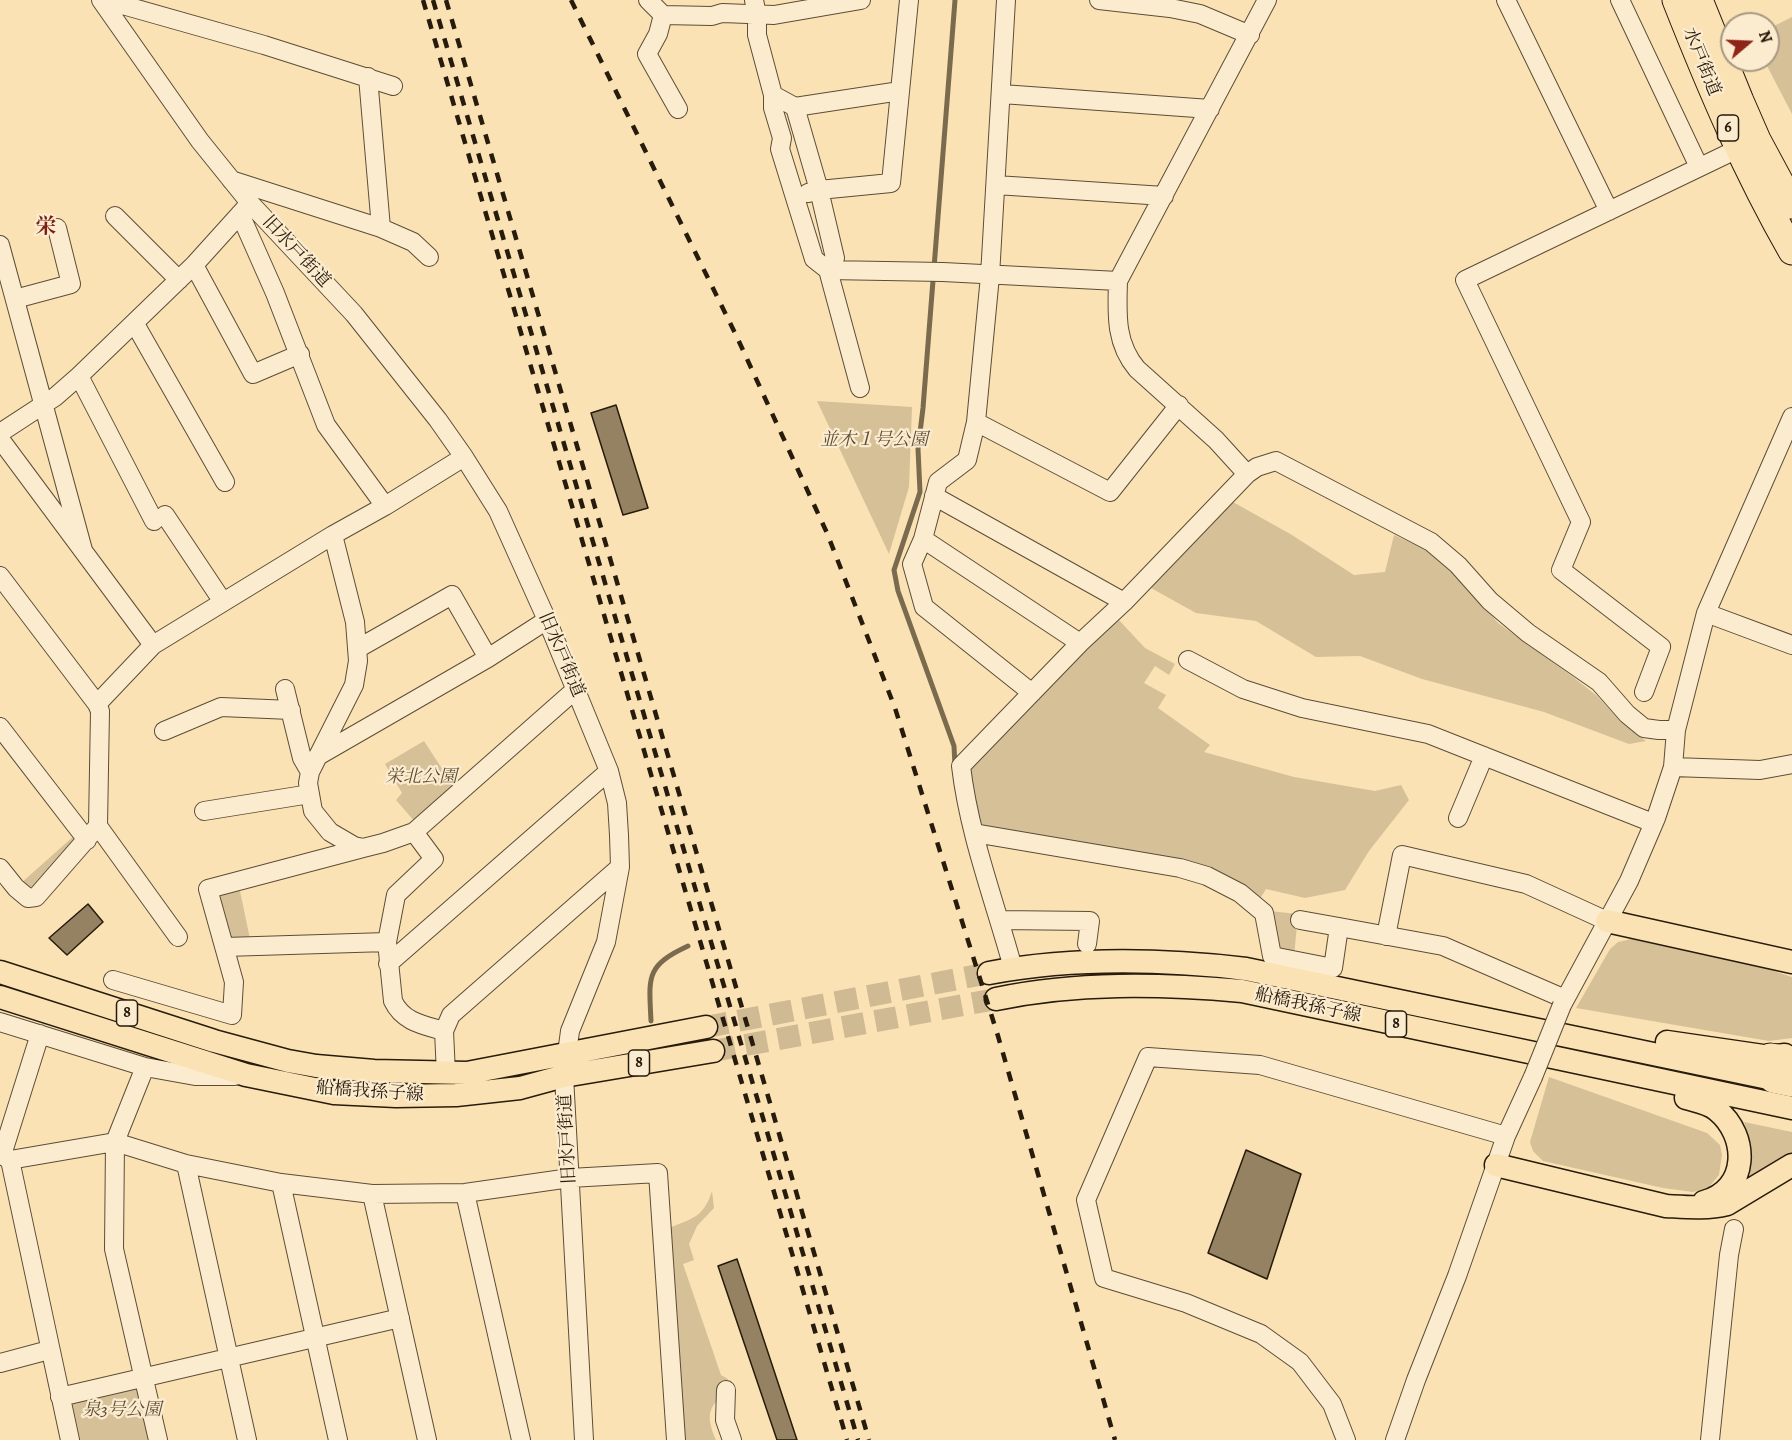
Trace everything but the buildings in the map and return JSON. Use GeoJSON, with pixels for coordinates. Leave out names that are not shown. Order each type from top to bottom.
{"type":"FeatureCollection","features":[{"type":"Feature","properties":{"kind":"highway","name":"水戸街道"},"geometry":{"type":"LineString","coordinates":[[1676,0],[1748,144],[1792,205]]}},
{"type":"Feature","properties":{"kind":"highway","name":"水戸街道"},"geometry":{"type":"LineString","coordinates":[[1699,0],[1748,144],[1753,180],[1792,251]]}},
{"type":"Feature","properties":{"kind":"main road"},"geometry":{"type":"LineString","coordinates":[[1607,921],[1792,962]]}},
{"type":"Feature","properties":{"kind":"main road","name":"船橋我孫子線"},"geometry":{"type":"LineString","coordinates":[[989,973],[1013,968],[1134,961],[1191,963],[1332,977],[1572,1036],[1784,1066]]}},
{"type":"Feature","properties":{"kind":"main road","name":"船橋我孫子線"},"geometry":{"type":"LineString","coordinates":[[0,972],[214,1041],[288,1061],[340,1068],[446,1074],[467,1073],[706,1027]]}},
{"type":"Feature","properties":{"kind":"main road","name":"船橋我孫子線"},"geometry":{"type":"LineString","coordinates":[[996,999],[1084,987],[1189,987],[1242,992],[1792,1108]]}},
{"type":"Feature","properties":{"kind":"main road","name":"船橋我孫子線"},"geometry":{"type":"LineString","coordinates":[[0,997],[246,1076],[334,1093],[396,1096],[456,1095],[520,1088],[564,1076],[713,1051]]}},
{"type":"Feature","properties":{"kind":"main road"},"geometry":{"type":"LineString","coordinates":[[1583,1064],[1714,1107],[1733,1127],[1738,1139],[1741,1159],[1735,1177],[1726,1190],[1708,1201],[1685,1207]]}},
{"type":"Feature","properties":{"kind":"main road"},"geometry":{"type":"LineString","coordinates":[[1496,1165],[1666,1206],[1715,1207],[1727,1204],[1792,1165]]}},
{"type":"Feature","properties":{"kind":"street"},"geometry":{"type":"LineString","coordinates":[[103,0],[264,45],[393,86]]}},
{"type":"Feature","properties":{"kind":"street","name":"旧水戸街道"},"geometry":{"type":"LineString","coordinates":[[103,0],[200,141],[231,180],[245,209],[354,314],[398,366],[464,457],[498,511],[547,620],[609,771],[616,803],[620,867],[606,942],[570,1030],[564,1076],[584,1440]]}},
{"type":"Feature","properties":{"kind":"street"},"geometry":{"type":"LineString","coordinates":[[648,0],[663,15],[712,16],[722,7],[755,8],[774,15],[861,0]]}},
{"type":"Feature","properties":{"kind":"street"},"geometry":{"type":"LineString","coordinates":[[796,196],[819,190],[891,183],[909,0]]}},
{"type":"Feature","properties":{"kind":"street"},"geometry":{"type":"LineString","coordinates":[[1006,0],[990,276],[976,422],[967,460],[938,482],[922,539],[912,564],[924,607],[1032,693]]}},
{"type":"Feature","properties":{"kind":"street"},"geometry":{"type":"LineString","coordinates":[[1099,0],[1170,8],[1200,14],[1250,35]]}},
{"type":"Feature","properties":{"kind":"street"},"geometry":{"type":"LineString","coordinates":[[1247,474],[1216,440],[1137,369],[1126,356],[1119,333],[1118,281],[1267,0]]}},
{"type":"Feature","properties":{"kind":"street"},"geometry":{"type":"LineString","coordinates":[[1506,0],[1609,211]]}},
{"type":"Feature","properties":{"kind":"street"},"geometry":{"type":"LineString","coordinates":[[1620,0],[1699,167]]}},
{"type":"Feature","properties":{"kind":"street"},"geometry":{"type":"LineString","coordinates":[[755,8],[757,35],[782,138],[780,149],[814,259],[828,270],[860,388]]}},
{"type":"Feature","properties":{"kind":"street"},"geometry":{"type":"LineString","coordinates":[[663,15],[658,34],[647,54],[678,109]]}},
{"type":"Feature","properties":{"kind":"street"},"geometry":{"type":"LineString","coordinates":[[368,78],[381,228]]}},
{"type":"Feature","properties":{"kind":"street"},"geometry":{"type":"LineString","coordinates":[[773,95],[795,107],[900,91]]}},
{"type":"Feature","properties":{"kind":"street"},"geometry":{"type":"LineString","coordinates":[[1002,94],[1210,109]]}},
{"type":"Feature","properties":{"kind":"street"},"geometry":{"type":"LineString","coordinates":[[795,107],[819,190],[835,258],[828,270]]}},
{"type":"Feature","properties":{"kind":"street"},"geometry":{"type":"LineString","coordinates":[[1644,692],[1661,647],[1561,570],[1581,522],[1465,280],[1748,144]]}},
{"type":"Feature","properties":{"kind":"street"},"geometry":{"type":"LineString","coordinates":[[231,180],[381,228],[413,242],[429,257]]}},
{"type":"Feature","properties":{"kind":"street"},"geometry":{"type":"LineString","coordinates":[[996,185],[1164,196]]}},
{"type":"Feature","properties":{"kind":"street"},"geometry":{"type":"LineString","coordinates":[[0,433],[55,397],[79,376],[194,266],[245,209],[326,425],[385,506]]}},
{"type":"Feature","properties":{"kind":"street"},"geometry":{"type":"LineString","coordinates":[[115,216],[179,280]]}},
{"type":"Feature","properties":{"kind":"street"},"geometry":{"type":"LineString","coordinates":[[15,299],[71,284],[57,228]]}},
{"type":"Feature","properties":{"kind":"street"},"geometry":{"type":"LineString","coordinates":[[0,245],[83,550]]}},
{"type":"Feature","properties":{"kind":"street"},"geometry":{"type":"LineString","coordinates":[[194,266],[252,374],[300,354]]}},
{"type":"Feature","properties":{"kind":"street"},"geometry":{"type":"LineString","coordinates":[[828,270],[943,272],[1118,281]]}},
{"type":"Feature","properties":{"kind":"street"},"geometry":{"type":"LineString","coordinates":[[135,324],[225,482]]}},
{"type":"Feature","properties":{"kind":"street"},"geometry":{"type":"LineString","coordinates":[[79,376],[159,518],[223,602]]}},
{"type":"Feature","properties":{"kind":"street"},"geometry":{"type":"LineString","coordinates":[[976,422],[1110,492],[1179,405]]}},
{"type":"Feature","properties":{"kind":"street"},"geometry":{"type":"LineString","coordinates":[[1395,1440],[1457,1276],[1506,1137],[1563,1002],[1629,880],[1653,823],[1673,767],[1676,730],[1706,614],[1792,417]]}},
{"type":"Feature","properties":{"kind":"street"},"geometry":{"type":"LineString","coordinates":[[0,439],[153,645]]}},
{"type":"Feature","properties":{"kind":"street"},"geometry":{"type":"LineString","coordinates":[[97,704],[153,645],[464,457]]}},
{"type":"Feature","properties":{"kind":"street"},"geometry":{"type":"LineString","coordinates":[[1013,968],[974,833],[964,791],[961,766],[1247,474],[1257,467],[1276,461],[1431,542],[1458,565],[1490,601],[1528,633],[1599,682],[1627,714],[1644,728],[1676,730]]}},
{"type":"Feature","properties":{"kind":"street"},"geometry":{"type":"LineString","coordinates":[[934,496],[1124,602]]}},
{"type":"Feature","properties":{"kind":"street"},"geometry":{"type":"LineString","coordinates":[[333,535],[355,622],[358,661],[354,685],[314,764],[308,783],[313,811],[330,832],[354,846],[363,848]]}},
{"type":"Feature","properties":{"kind":"street"},"geometry":{"type":"LineString","coordinates":[[922,539],[1080,643]]}},
{"type":"Feature","properties":{"kind":"street"},"geometry":{"type":"LineString","coordinates":[[0,576],[100,711],[92,833],[36,897],[28,898],[16,888],[0,868]]}},
{"type":"Feature","properties":{"kind":"street"},"geometry":{"type":"LineString","coordinates":[[357,650],[452,595],[488,658]]}},
{"type":"Feature","properties":{"kind":"street"},"geometry":{"type":"LineString","coordinates":[[1706,614],[1792,645]]}},
{"type":"Feature","properties":{"kind":"street"},"geometry":{"type":"LineString","coordinates":[[314,764],[547,620]]}},
{"type":"Feature","properties":{"kind":"street"},"geometry":{"type":"LineString","coordinates":[[1188,660],[1243,689],[1302,708],[1428,734],[1653,823]]}},
{"type":"Feature","properties":{"kind":"street"},"geometry":{"type":"LineString","coordinates":[[285,689],[302,758],[314,764]]}},
{"type":"Feature","properties":{"kind":"street"},"geometry":{"type":"LineString","coordinates":[[113,980],[232,1016],[234,982],[208,889],[363,848],[414,832],[575,690]]}},
{"type":"Feature","properties":{"kind":"street"},"geometry":{"type":"LineString","coordinates":[[164,731],[221,707],[291,710]]}},
{"type":"Feature","properties":{"kind":"street"},"geometry":{"type":"LineString","coordinates":[[0,727],[178,937]]}},
{"type":"Feature","properties":{"kind":"street"},"geometry":{"type":"LineString","coordinates":[[1458,818],[1484,756]]}},
{"type":"Feature","properties":{"kind":"street"},"geometry":{"type":"LineString","coordinates":[[1673,767],[1761,770],[1792,764]]}},
{"type":"Feature","properties":{"kind":"street"},"geometry":{"type":"LineString","coordinates":[[388,964],[609,771]]}},
{"type":"Feature","properties":{"kind":"street"},"geometry":{"type":"LineString","coordinates":[[204,811],[310,794]]}},
{"type":"Feature","properties":{"kind":"street"},"geometry":{"type":"LineString","coordinates":[[414,832],[434,859],[396,895],[387,942],[393,1001],[396,1009],[408,1020],[444,1031]]}},
{"type":"Feature","properties":{"kind":"street"},"geometry":{"type":"LineString","coordinates":[[974,833],[1179,868],[1207,876],[1240,893],[1264,914],[1272,956],[1332,977],[1340,927]]}},
{"type":"Feature","properties":{"kind":"street"},"geometry":{"type":"LineString","coordinates":[[1386,936],[1402,855],[1526,884],[1607,921]]}},
{"type":"Feature","properties":{"kind":"street"},"geometry":{"type":"LineString","coordinates":[[446,1074],[444,1031],[451,1015],[620,867]]}},
{"type":"Feature","properties":{"kind":"street"},"geometry":{"type":"LineString","coordinates":[[999,920],[1090,921],[1087,944]]}},
{"type":"Feature","properties":{"kind":"street"},"geometry":{"type":"LineString","coordinates":[[1300,920],[1443,946],[1563,1002]]}},
{"type":"Feature","properties":{"kind":"street"},"geometry":{"type":"LineString","coordinates":[[225,947],[387,942]]}},
{"type":"Feature","properties":{"kind":"street"},"geometry":{"type":"LineString","coordinates":[[0,964],[22,979]]}},
{"type":"Feature","properties":{"kind":"street"},"geometry":{"type":"LineString","coordinates":[[0,1022],[145,1066],[195,1076],[246,1076]]}},
{"type":"Feature","properties":{"kind":"street"},"geometry":{"type":"LineString","coordinates":[[40,1034],[4,1156],[70,1440]]}},
{"type":"Feature","properties":{"kind":"street"},"geometry":{"type":"LineString","coordinates":[[1346,1440],[1332,1404],[1300,1362],[1261,1334],[1186,1303],[1104,1278],[1086,1200],[1148,1057],[1260,1065],[1506,1137]]}},
{"type":"Feature","properties":{"kind":"street"},"geometry":{"type":"LineString","coordinates":[[145,1066],[115,1142],[114,1249],[158,1440]]}},
{"type":"Feature","properties":{"kind":"street"},"geometry":{"type":"LineString","coordinates":[[4,1156],[115,1142],[186,1164],[280,1183],[372,1194],[465,1193],[570,1178],[658,1173],[676,1440]]}},
{"type":"Feature","properties":{"kind":"street"},"geometry":{"type":"LineString","coordinates":[[186,1164],[247,1440]]}},
{"type":"Feature","properties":{"kind":"street"},"geometry":{"type":"LineString","coordinates":[[280,1183],[338,1440]]}},
{"type":"Feature","properties":{"kind":"street"},"geometry":{"type":"LineString","coordinates":[[465,1193],[521,1440]]}},
{"type":"Feature","properties":{"kind":"street"},"geometry":{"type":"LineString","coordinates":[[372,1194],[427,1440]]}},
{"type":"Feature","properties":{"kind":"street"},"geometry":{"type":"LineString","coordinates":[[1710,1440],[1729,1255],[1734,1229]]}},
{"type":"Feature","properties":{"kind":"street"},"geometry":{"type":"LineString","coordinates":[[60,1397],[400,1318]]}},
{"type":"Feature","properties":{"kind":"street"},"geometry":{"type":"LineString","coordinates":[[0,1363],[49,1350]]}},
{"type":"Feature","properties":{"kind":"street"},"geometry":{"type":"LineString","coordinates":[[726,1390],[725,1420],[732,1440]]}},
{"type":"Feature","properties":{"kind":"green space"},"geometry":{"type":"Polygon","coordinates":[[[1792,17],[1792,114],[1770,72],[1780,72],[1780,23],[1792,17]]]}},
{"type":"Feature","properties":{"kind":"green space","name":"並木１号公園"},"geometry":{"type":"Polygon","coordinates":[[[817,401],[912,407],[909,487],[889,554],[817,401]]]}},
{"type":"Feature","properties":{"kind":"green space"},"geometry":{"type":"Polygon","coordinates":[[[1233,502],[1292,535],[1354,575],[1385,572],[1394,535],[1429,551],[1462,580],[1498,623],[1597,696],[1620,721],[1646,741],[1629,744],[1544,712],[1422,679],[1360,656],[1316,657],[1256,621],[1196,613],[1151,588],[1233,502]]]}},
{"type":"Feature","properties":{"kind":"green space"},"geometry":{"type":"Polygon","coordinates":[[[1117,618],[1145,648],[1175,664],[1169,675],[1155,666],[1144,683],[1166,695],[1158,708],[1210,745],[1204,752],[1294,777],[1375,791],[1401,785],[1409,800],[1369,851],[1345,890],[1305,898],[1266,889],[1258,902],[1244,890],[982,829],[972,795],[970,764],[1117,618]]]}},
{"type":"Feature","properties":{"kind":"green space","name":"栄北公園"},"geometry":{"type":"Polygon","coordinates":[[[424,741],[454,787],[415,822],[396,800],[402,793],[385,764],[424,741]]]}},
{"type":"Feature","properties":{"kind":"green space"},"geometry":{"type":"Polygon","coordinates":[[[74,836],[75,843],[35,887],[27,888],[21,883],[74,836]]]}},
{"type":"Feature","properties":{"kind":"green space"},"geometry":{"type":"Polygon","coordinates":[[[239,886],[250,939],[235,939],[226,933],[216,898],[220,890],[239,886]]]}},
{"type":"Feature","properties":{"kind":"green space"},"geometry":{"type":"Polygon","coordinates":[[[1269,911],[1298,914],[1294,957],[1278,953],[1269,911]]]}},
{"type":"Feature","properties":{"kind":"green space"},"geometry":{"type":"Polygon","coordinates":[[[1631,939],[1765,968],[1792,977],[1792,1038],[1769,1041],[1576,1008],[1610,949],[1618,942],[1631,939]]]}},
{"type":"Feature","properties":{"kind":"green space"},"geometry":{"type":"Polygon","coordinates":[[[1549,1077],[1707,1133],[1720,1145],[1722,1155],[1719,1175],[1709,1187],[1693,1192],[1663,1188],[1543,1161],[1533,1151],[1530,1142],[1549,1077]]]}},
{"type":"Feature","properties":{"kind":"green space"},"geometry":{"type":"Polygon","coordinates":[[[1744,1122],[1792,1132],[1792,1154],[1741,1186],[1751,1154],[1750,1141],[1744,1122]]]}},
{"type":"Feature","properties":{"kind":"green space"},"geometry":{"type":"Polygon","coordinates":[[[712,1191],[714,1208],[697,1226],[689,1244],[694,1260],[683,1264],[721,1375],[728,1379],[711,1412],[710,1419],[716,1440],[681,1440],[668,1228],[701,1212],[712,1191]]]}},
{"type":"Feature","properties":{"kind":"green space","name":"泉3号公園"},"geometry":{"type":"Polygon","coordinates":[[[144,1378],[158,1440],[70,1440],[60,1397],[144,1378]]]}},
{"type":"Feature","properties":{"kind":"waterway"},"geometry":{"type":"LineString","coordinates":[[955,0],[918,449],[920,492],[894,570],[898,591],[954,746],[955,766]]}},
{"type":"Feature","properties":{"kind":"waterway"},"geometry":{"type":"LineString","coordinates":[[651,1021],[650,983],[653,974],[664,960],[688,946]]}},
{"type":"Feature","properties":{"kind":"tunnel"},"geometry":{"type":"LineString","coordinates":[[706,1027],[989,973]]}},
{"type":"Feature","properties":{"kind":"tunnel"},"geometry":{"type":"LineString","coordinates":[[713,1051],[996,999]]}},
{"type":"Feature","properties":{"kind":"railway"},"geometry":{"type":"LineString","coordinates":[[423,0],[847,1440]]}},
{"type":"Feature","properties":{"kind":"railway"},"geometry":{"type":"LineString","coordinates":[[433,0],[858,1440]]}},
{"type":"Feature","properties":{"kind":"railway"},"geometry":{"type":"LineString","coordinates":[[446,0],[869,1440]]}},
{"type":"Feature","properties":{"kind":"railway"},"geometry":{"type":"LineString","coordinates":[[571,0],[736,335],[827,533],[895,708],[998,1036],[1115,1440]]}},
{"type":"Feature","properties":{"kind":"district","name":"栄"},"geometry":{"type":"Point","coordinates":[46,228]}}]}
